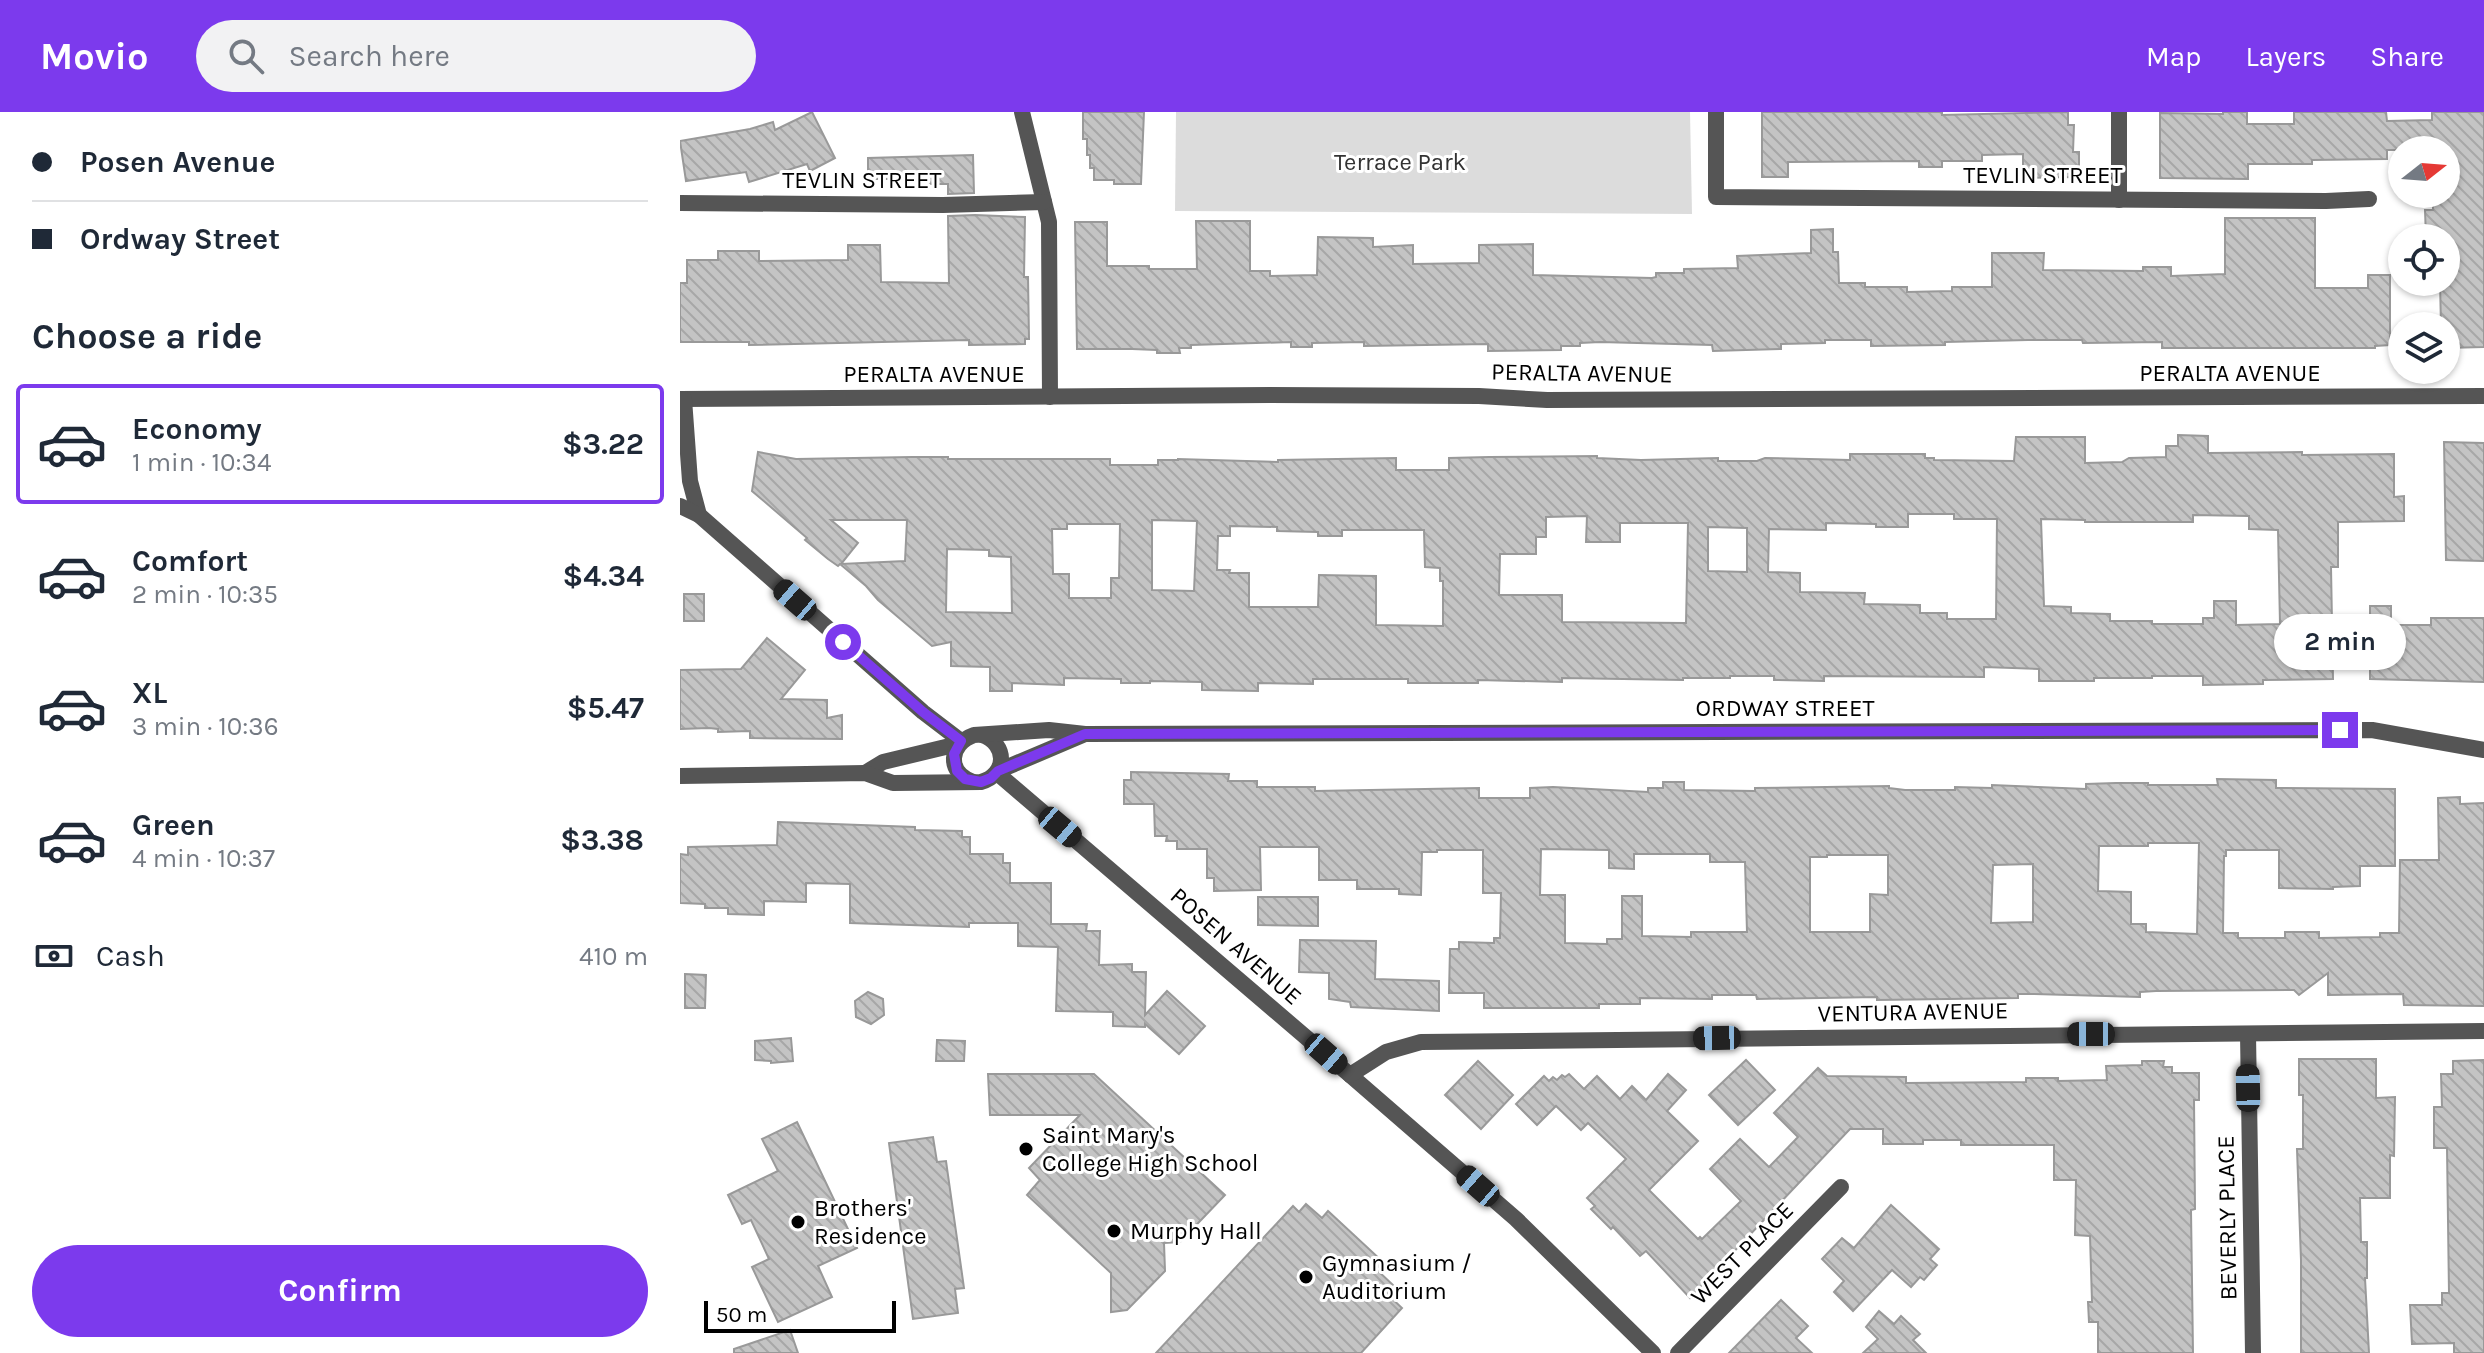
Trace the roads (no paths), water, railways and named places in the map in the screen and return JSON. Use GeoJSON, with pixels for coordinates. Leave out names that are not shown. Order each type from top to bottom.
{"type":"FeatureCollection","features":[{"type":"Feature","properties":{"kind":"street"},"geometry":{"type":"LineString","coordinates":[[1022,112],[1049,222],[1050,397]]}},
{"type":"Feature","properties":{"kind":"street","name":"TEVLIN STREET"},"geometry":{"type":"LineString","coordinates":[[1716,112],[1716,197],[2369,199]]}},
{"type":"Feature","properties":{"kind":"street"},"geometry":{"type":"LineString","coordinates":[[2119,112],[2119,200]]}},
{"type":"Feature","properties":{"kind":"street","name":"TEVLIN STREET"},"geometry":{"type":"LineString","coordinates":[[680,203],[943,205],[1044,202]]}},
{"type":"Feature","properties":{"kind":"street","name":"PERALTA AVENUE"},"geometry":{"type":"LineString","coordinates":[[682,399],[1479,396],[1563,400],[2484,396]]}},
{"type":"Feature","properties":{"kind":"street"},"geometry":{"type":"LineString","coordinates":[[682,399],[690,481],[699,515]]}},
{"type":"Feature","properties":{"kind":"street"},"geometry":{"type":"LineString","coordinates":[[680,506],[699,515],[960,742]]}},
{"type":"Feature","properties":{"kind":"street","name":"ORDWAY STREET"},"geometry":{"type":"LineString","coordinates":[[982,735],[1049,730],[1085,734],[2372,730],[2484,750]]}},
{"type":"Feature","properties":{"kind":"street","name":"ORDWAY STREET"},"geometry":{"type":"LineString","coordinates":[[998,772],[1085,734]]}},
{"type":"Feature","properties":{"kind":"street"},"geometry":{"type":"LineString","coordinates":[[680,776],[865,773],[893,783],[973,782],[986,781],[998,772],[1002,757],[989,737],[974,735],[960,742],[883,762],[865,773]]}},
{"type":"Feature","properties":{"kind":"street"},"geometry":{"type":"LineString","coordinates":[[960,742],[954,754],[955,766],[962,777],[973,782]]}},
{"type":"Feature","properties":{"kind":"street","name":"POSEN AVENUE"},"geometry":{"type":"LineString","coordinates":[[998,772],[1516,1219],[1653,1353]]}},
{"type":"Feature","properties":{"kind":"street","name":"VENTURA AVENUE"},"geometry":{"type":"LineString","coordinates":[[1350,1075],[1386,1052],[1421,1042],[2484,1031]]}},
{"type":"Feature","properties":{"kind":"street","name":"BEVERLY PLACE"},"geometry":{"type":"LineString","coordinates":[[2248,1034],[2253,1353]]}},
{"type":"Feature","properties":{"kind":"street","name":"WEST PLACE"},"geometry":{"type":"LineString","coordinates":[[1678,1353],[1841,1187]]}},
{"type":"Feature","properties":{"kind":"place","name":"Saint Mary's College High School"},"geometry":{"type":"Point","coordinates":[1026,1149]}},
{"type":"Feature","properties":{"kind":"place","name":"Brothers' Residence"},"geometry":{"type":"Point","coordinates":[798,1222]}},
{"type":"Feature","properties":{"kind":"place","name":"Murphy Hall"},"geometry":{"type":"Point","coordinates":[1114,1231]}},
{"type":"Feature","properties":{"kind":"place","name":"Gymnasium / Auditorium"},"geometry":{"type":"Point","coordinates":[1306,1277]}},
{"type":"Feature","properties":{"kind":"park label","name":"Terrace Park"},"geometry":{"type":"Point","coordinates":[1400,162]}}]}
